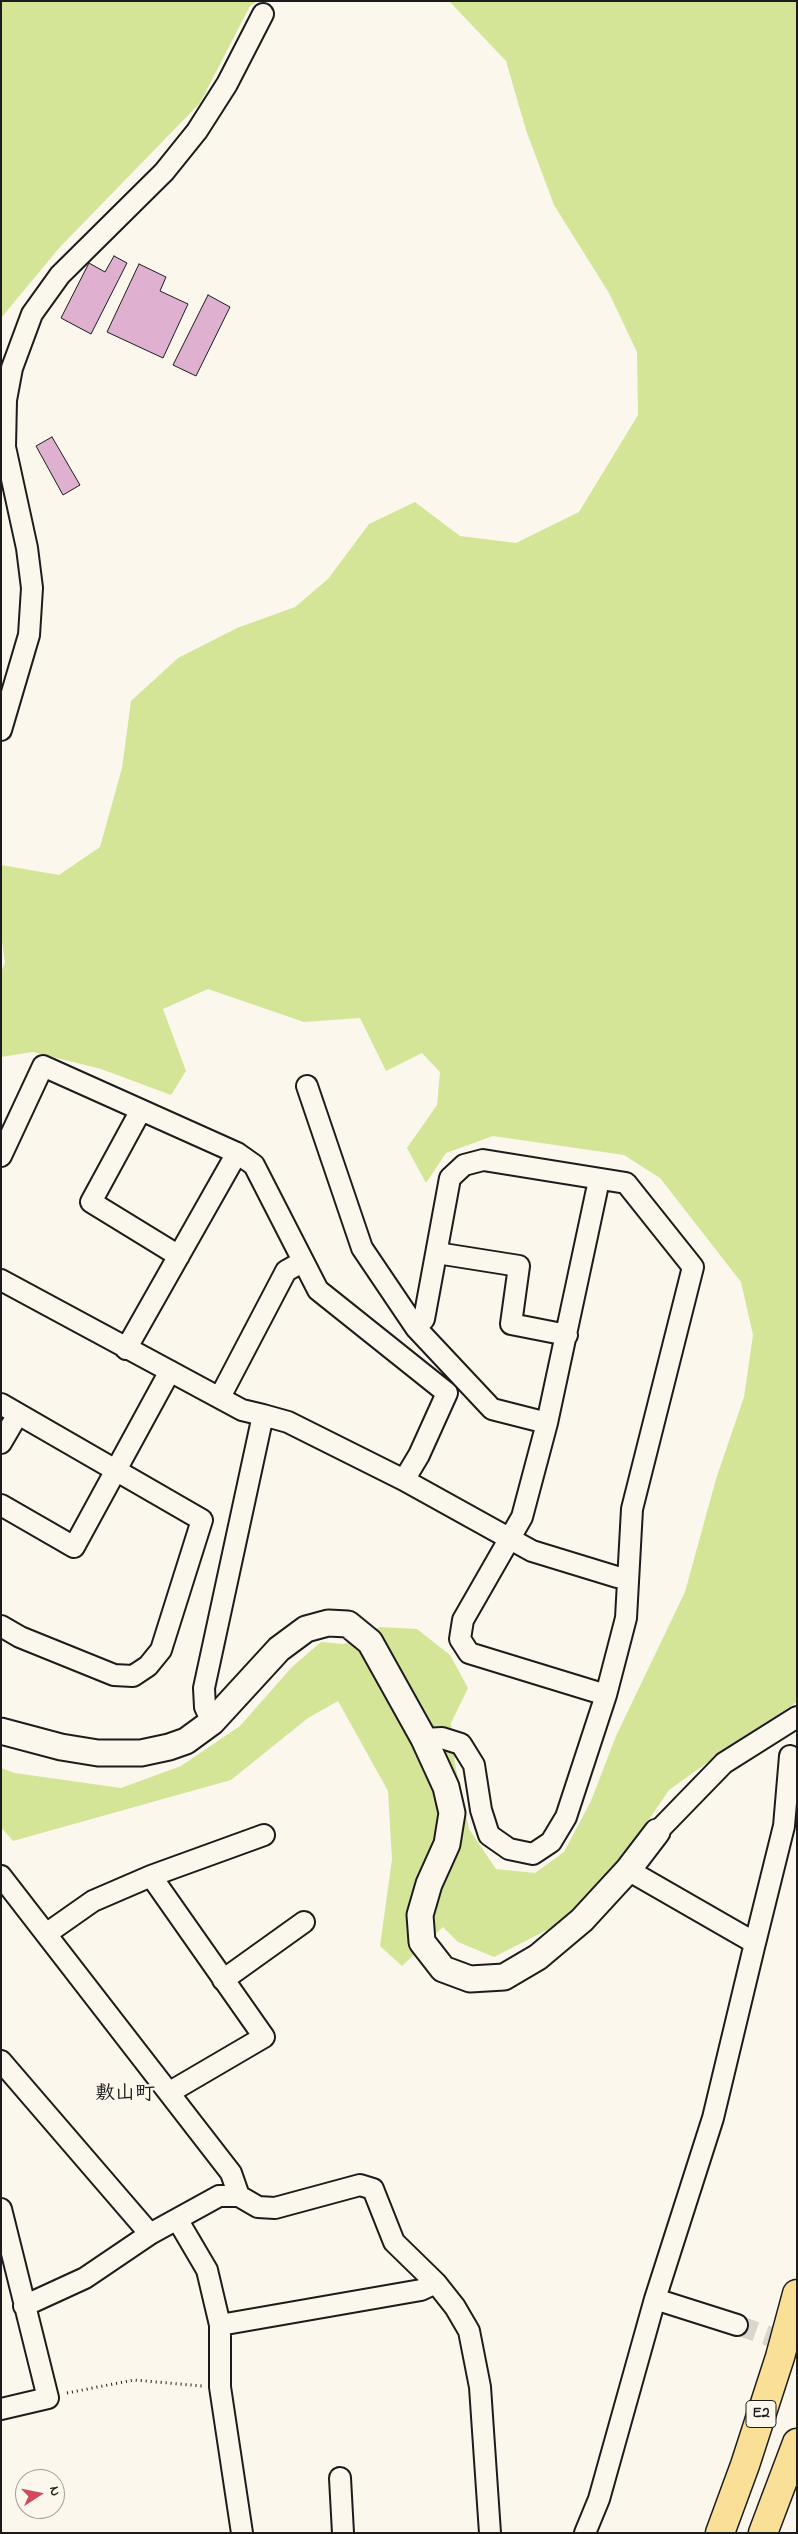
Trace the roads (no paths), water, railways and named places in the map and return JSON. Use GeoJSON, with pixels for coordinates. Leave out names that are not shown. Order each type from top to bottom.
{"type":"FeatureCollection","features":[{"type":"Feature","properties":{"kind":"highway","name":"E2"},"geometry":{"type":"LineString","coordinates":[[720,2533],[748,2456],[780,2357],[797,2294]]}},
{"type":"Feature","properties":{"kind":"highway","name":"E2"},"geometry":{"type":"LineString","coordinates":[[763,2533],[797,2443]]}},
{"type":"Feature","properties":{"kind":"street"},"geometry":{"type":"LineString","coordinates":[[1,730],[29,635],[32,588],[27,548],[5,447],[6,400],[15,359],[32,314],[60,275],[164,172],[198,131],[227,84],[263,14]]}},
{"type":"Feature","properties":{"kind":"street"},"geometry":{"type":"LineString","coordinates":[[1,1156],[43,1066],[237,1153],[254,1165],[318,1290],[447,1393],[420,1455],[404,1480]]}},
{"type":"Feature","properties":{"kind":"street"},"geometry":{"type":"LineString","coordinates":[[307,1086],[362,1248],[416,1328],[492,1410],[547,1423]]}},
{"type":"Feature","properties":{"kind":"street"},"geometry":{"type":"LineString","coordinates":[[141,1110],[92,1202],[179,1256]]}},
{"type":"Feature","properties":{"kind":"street"},"geometry":{"type":"LineString","coordinates":[[126,1349],[237,1153]]}},
{"type":"Feature","properties":{"kind":"street"},"geometry":{"type":"LineString","coordinates":[[416,1328],[424,1319],[450,1178],[464,1165],[483,1160],[599,1180],[626,1182],[693,1267],[632,1509],[626,1618],[606,1695],[566,1817],[551,1842],[533,1854],[509,1849],[489,1835],[480,1810],[474,1765],[461,1744],[442,1738],[424,1739]]}},
{"type":"Feature","properties":{"kind":"street"},"geometry":{"type":"LineString","coordinates":[[599,1180],[547,1423],[522,1517],[463,1620],[460,1638],[469,1653],[606,1695]]}},
{"type":"Feature","properties":{"kind":"street"},"geometry":{"type":"LineString","coordinates":[[437,1253],[519,1266],[511,1324],[566,1335]]}},
{"type":"Feature","properties":{"kind":"street"},"geometry":{"type":"LineString","coordinates":[[220,1397],[286,1271],[302,1262]]}},
{"type":"Feature","properties":{"kind":"street"},"geometry":{"type":"LineString","coordinates":[[1,1280],[242,1410],[288,1422],[404,1480],[510,1537],[532,1551],[628,1579]]}},
{"type":"Feature","properties":{"kind":"street"},"geometry":{"type":"LineString","coordinates":[[1,1505],[74,1547],[170,1371]]}},
{"type":"Feature","properties":{"kind":"street"},"geometry":{"type":"LineString","coordinates":[[1,1443],[9,1409],[202,1520],[161,1650],[148,1666],[133,1676],[114,1675],[20,1637],[1,1626]]}},
{"type":"Feature","properties":{"kind":"street"},"geometry":{"type":"LineString","coordinates":[[212,1722],[205,1707],[204,1688],[263,1415]]}},
{"type":"Feature","properties":{"kind":"street"},"geometry":{"type":"LineString","coordinates":[[1,1731],[98,1753],[141,1753],[186,1741],[212,1722],[279,1649],[306,1629],[328,1622],[348,1624],[370,1642],[424,1739],[446,1787],[452,1813],[448,1844],[429,1884],[420,1914],[422,1942],[444,1969],[470,1979],[504,1977],[538,1957],[582,1920],[628,1870],[657,1832],[724,1763],[797,1717]]}},
{"type":"Feature","properties":{"kind":"street"},"geometry":{"type":"LineString","coordinates":[[585,2533],[598,2499],[654,2299],[713,2118],[784,1826],[790,1756]]}},
{"type":"Feature","properties":{"kind":"street"},"geometry":{"type":"LineString","coordinates":[[46,1934],[94,1901],[151,1876],[264,1835]]}},
{"type":"Feature","properties":{"kind":"street"},"geometry":{"type":"LineString","coordinates":[[628,1870],[755,1943]]}},
{"type":"Feature","properties":{"kind":"street"},"geometry":{"type":"LineString","coordinates":[[1,1876],[231,2173],[239,2196]]}},
{"type":"Feature","properties":{"kind":"street"},"geometry":{"type":"LineString","coordinates":[[151,1876],[264,2037],[170,2092]]}},
{"type":"Feature","properties":{"kind":"street"},"geometry":{"type":"LineString","coordinates":[[223,1980],[304,1922]]}},
{"type":"Feature","properties":{"kind":"street"},"geometry":{"type":"LineString","coordinates":[[1,2061],[150,2234]]}},
{"type":"Feature","properties":{"kind":"street"},"geometry":{"type":"LineString","coordinates":[[24,2306],[85,2278],[150,2234],[219,2196],[239,2196],[258,2207],[275,2208],[360,2185],[373,2189],[394,2242],[436,2283],[455,2307],[469,2331],[480,2388],[490,2533]]}},
{"type":"Feature","properties":{"kind":"street"},"geometry":{"type":"LineString","coordinates":[[1,2209],[48,2398],[1,2409]]}},
{"type":"Feature","properties":{"kind":"street"},"geometry":{"type":"LineString","coordinates":[[177,2219],[207,2270],[220,2325],[220,2386],[242,2533]]}},
{"type":"Feature","properties":{"kind":"street"},"geometry":{"type":"LineString","coordinates":[[220,2325],[421,2290],[436,2283]]}},
{"type":"Feature","properties":{"kind":"street"},"geometry":{"type":"LineString","coordinates":[[654,2299],[737,2325]]}},
{"type":"Feature","properties":{"kind":"street"},"geometry":{"type":"LineString","coordinates":[[340,2478],[343,2533]]}},
{"type":"Feature","properties":{"kind":"tunnel"},"geometry":{"type":"LineString","coordinates":[[737,2325],[797,2346]]}},
{"type":"Feature","properties":{"kind":"district","name":"敷山町"},"geometry":{"type":"Point","coordinates":[125,2096]}}]}
